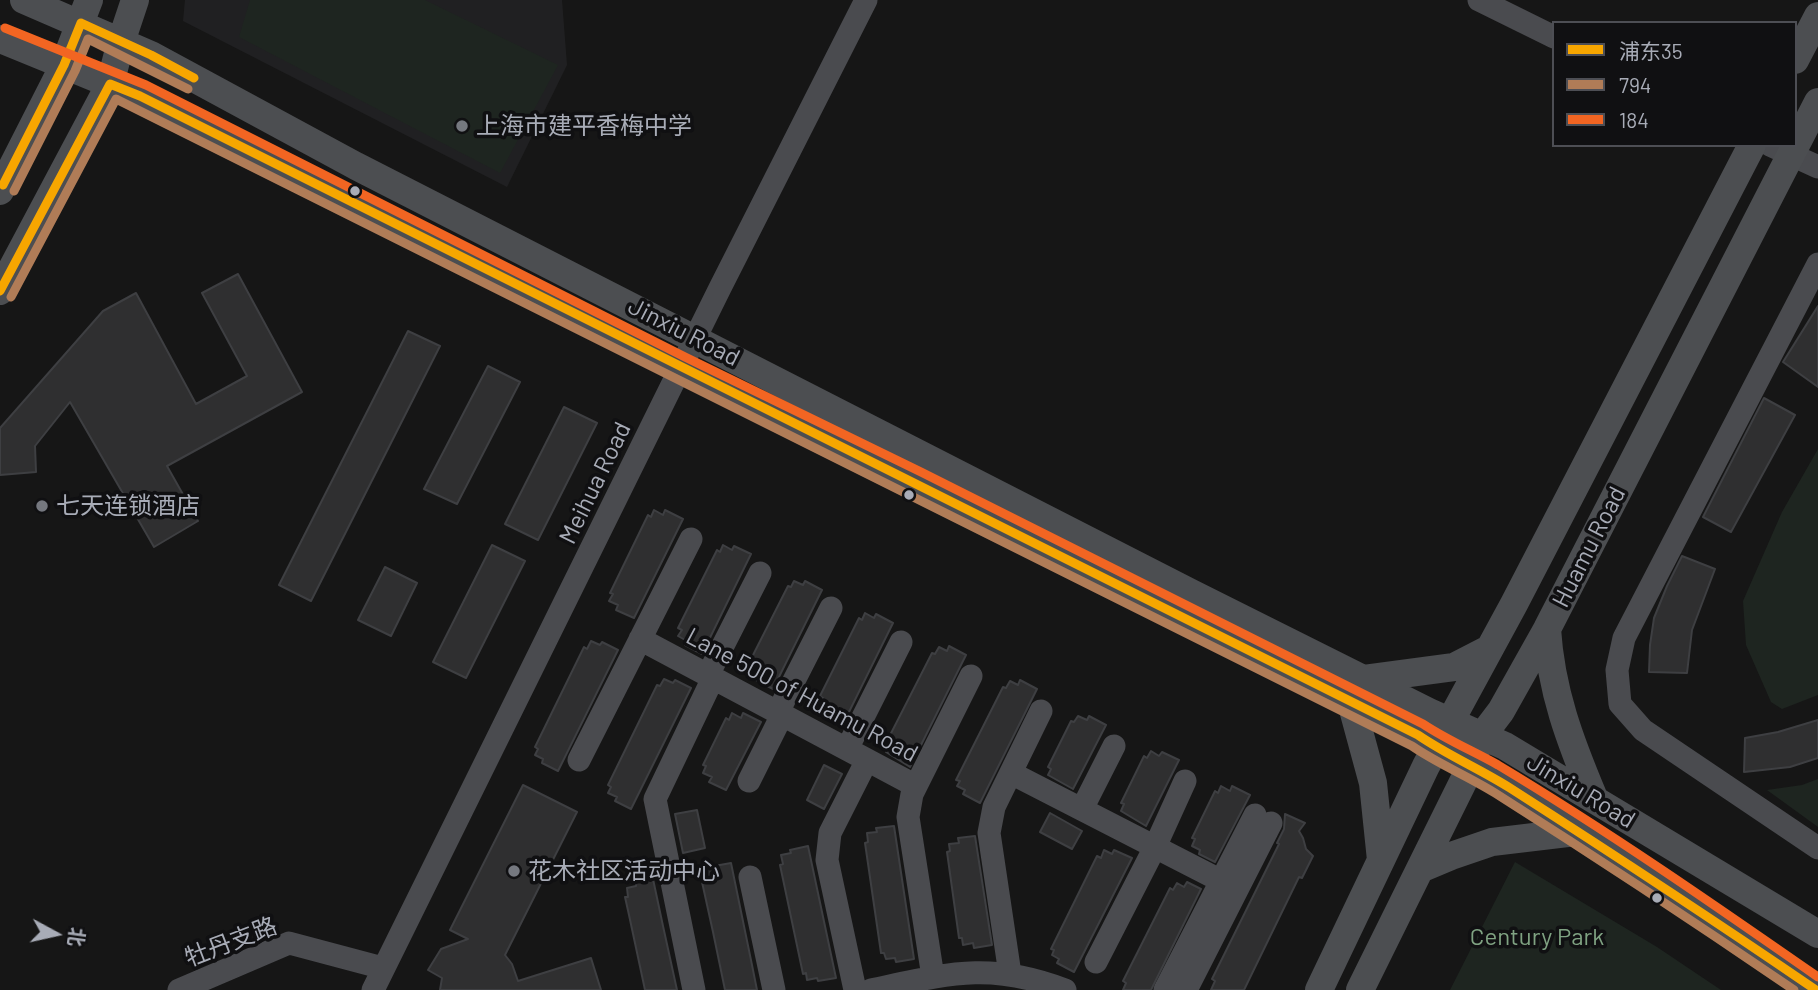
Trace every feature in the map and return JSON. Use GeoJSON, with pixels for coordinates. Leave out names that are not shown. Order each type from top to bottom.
{"type":"FeatureCollection","features":[{"type":"Feature","properties":{"kind":"main road","name":"Jinxiu Road"},"geometry":{"type":"LineString","coordinates":[[24,0],[85,12],[121,42],[356,166],[1191,593],[1357,690],[1437,748],[1490,775],[1664,886],[1816,990]]}},
{"type":"Feature","properties":{"kind":"main road"},"geometry":{"type":"LineString","coordinates":[[0,291],[110,84],[135,0]]}},
{"type":"Feature","properties":{"kind":"main road"},"geometry":{"type":"LineString","coordinates":[[0,191],[64,65],[85,12]]}},
{"type":"Feature","properties":{"kind":"main road"},"geometry":{"type":"LineString","coordinates":[[1797,56],[1818,16]]}},
{"type":"Feature","properties":{"kind":"main road","name":"Jinxiu Road"},"geometry":{"type":"LineString","coordinates":[[0,39],[165,108],[680,368],[916,483],[1357,690],[1450,720],[1505,746],[1818,934]]}},
{"type":"Feature","properties":{"kind":"main road","name":"Huamu Road"},"geometry":{"type":"LineString","coordinates":[[1797,129],[1818,102]]}},
{"type":"Feature","properties":{"kind":"main road","name":"Huamu Road"},"geometry":{"type":"LineString","coordinates":[[1319,990],[1450,720],[1751,147]]}},
{"type":"Feature","properties":{"kind":"main road","name":"Huamu Road"},"geometry":{"type":"LineString","coordinates":[[1360,990],[1471,765],[1482,736],[1501,712],[1547,629],[1781,150]]}},
{"type":"Feature","properties":{"kind":"main road"},"geometry":{"type":"LineString","coordinates":[[1547,629],[1549,664],[1561,714],[1594,798]]}},
{"type":"Feature","properties":{"kind":"main road"},"geometry":{"type":"LineString","coordinates":[[1381,860],[1373,783],[1357,690],[1454,667],[1489,649]]}},
{"type":"Feature","properties":{"kind":"main road"},"geometry":{"type":"LineString","coordinates":[[1420,869],[1492,842],[1576,832]]}},
{"type":"Feature","properties":{"kind":"street","name":"Meihua Road"},"geometry":{"type":"LineString","coordinates":[[373,990],[680,368],[866,0]]}},
{"type":"Feature","properties":{"kind":"street"},"geometry":{"type":"LineString","coordinates":[[1479,0],[1552,36]]}},
{"type":"Feature","properties":{"kind":"street"},"geometry":{"type":"LineString","coordinates":[[1781,150],[1818,167]]}},
{"type":"Feature","properties":{"kind":"street"},"geometry":{"type":"LineString","coordinates":[[1818,264],[1624,638],[1617,670],[1620,704],[1643,730],[1818,848]]}},
{"type":"Feature","properties":{"kind":"street"},"geometry":{"type":"LineString","coordinates":[[579,760],[691,540]]}},
{"type":"Feature","properties":{"kind":"street"},"geometry":{"type":"LineString","coordinates":[[694,990],[655,799],[760,573]]}},
{"type":"Feature","properties":{"kind":"street"},"geometry":{"type":"LineString","coordinates":[[749,781],[831,608]]}},
{"type":"Feature","properties":{"kind":"street","name":"Lane 500 of Huamu Road"},"geometry":{"type":"LineString","coordinates":[[640,639],[916,786],[908,817],[933,977]]}},
{"type":"Feature","properties":{"kind":"street"},"geometry":{"type":"LineString","coordinates":[[847,749],[901,642]]}},
{"type":"Feature","properties":{"kind":"street"},"geometry":{"type":"LineString","coordinates":[[916,786],[971,676]]}},
{"type":"Feature","properties":{"kind":"street"},"geometry":{"type":"LineString","coordinates":[[1010,974],[989,833],[994,807],[1041,710]]}},
{"type":"Feature","properties":{"kind":"street"},"geometry":{"type":"LineString","coordinates":[[1082,809],[1114,746]]}},
{"type":"Feature","properties":{"kind":"street"},"geometry":{"type":"LineString","coordinates":[[855,990],[827,860],[827,846],[830,833],[867,760]]}},
{"type":"Feature","properties":{"kind":"street"},"geometry":{"type":"LineString","coordinates":[[1011,772],[1229,885]]}},
{"type":"Feature","properties":{"kind":"street"},"geometry":{"type":"LineString","coordinates":[[1096,962],[1155,847],[1185,781]]}},
{"type":"Feature","properties":{"kind":"street"},"geometry":{"type":"LineString","coordinates":[[1165,990],[1229,885],[1263,819]]}},
{"type":"Feature","properties":{"kind":"street"},"geometry":{"type":"LineString","coordinates":[[750,877],[774,990]]}},
{"type":"Feature","properties":{"kind":"street"},"geometry":{"type":"LineString","coordinates":[[1186,990],[1229,885]]}},
{"type":"Feature","properties":{"kind":"street","name":"牡丹支路"},"geometry":{"type":"LineString","coordinates":[[179,990],[289,943],[383,968]]}},
{"type":"Feature","properties":{"kind":"street"},"geometry":{"type":"LineString","coordinates":[[871,990],[969,972],[1010,974],[1065,990]]}},
{"type":"Feature","properties":{"kind":"shaded area","name":"上海市建平香梅中学"},"geometry":{"type":"Polygon","coordinates":[[[185,0],[562,0],[567,65],[507,187],[183,21],[185,0]]]}},
{"type":"Feature","properties":{"kind":"green space","name":"上海市建平香梅中学"},"geometry":{"type":"Polygon","coordinates":[[[250,0],[425,0],[558,65],[500,173],[239,37],[250,0]]]}},
{"type":"Feature","properties":{"kind":"green space"},"geometry":{"type":"Polygon","coordinates":[[[1818,449],[1818,695],[1782,709],[1771,702],[1746,645],[1743,601],[1782,512],[1818,449]]]}},
{"type":"Feature","properties":{"kind":"green space"},"geometry":{"type":"Polygon","coordinates":[[[1818,779],[1818,827],[1767,790],[1802,785],[1818,779]]]}},
{"type":"Feature","properties":{"kind":"green space","name":"Century Park"},"geometry":{"type":"Polygon","coordinates":[[[1515,862],[1657,947],[1721,990],[1450,990],[1515,862]]]}},
{"type":"Feature","properties":{"kind":"building"},"geometry":{"type":"Polygon","coordinates":[[[238,274],[302,392],[167,466],[198,521],[154,547],[70,402],[35,446],[36,472],[0,475],[0,428],[103,311],[136,293],[196,404],[247,376],[202,293],[238,274]]]}},
{"type":"Feature","properties":{"kind":"building"},"geometry":{"type":"Polygon","coordinates":[[[1818,306],[1818,387],[1783,362],[1818,306]]]}},
{"type":"Feature","properties":{"kind":"building"},"geometry":{"type":"Polygon","coordinates":[[[408,331],[440,346],[311,601],[279,585],[408,331]]]}},
{"type":"Feature","properties":{"kind":"building"},"geometry":{"type":"Polygon","coordinates":[[[488,366],[520,382],[457,504],[424,489],[488,366]]]}},
{"type":"Feature","properties":{"kind":"building"},"geometry":{"type":"Polygon","coordinates":[[[1764,398],[1795,415],[1731,532],[1703,517],[1764,398]]]}},
{"type":"Feature","properties":{"kind":"building"},"geometry":{"type":"Polygon","coordinates":[[[564,407],[597,423],[538,540],[505,524],[564,407]]]}},
{"type":"Feature","properties":{"kind":"building"},"geometry":{"type":"Polygon","coordinates":[[[654,510],[663,515],[665,510],[683,519],[634,618],[616,610],[618,605],[609,601],[613,594],[610,593],[648,515],[651,517],[654,510]]]}},
{"type":"Feature","properties":{"kind":"building"},"geometry":{"type":"Polygon","coordinates":[[[492,545],[525,561],[466,678],[433,662],[492,545]]]}},
{"type":"Feature","properties":{"kind":"building"},"geometry":{"type":"Polygon","coordinates":[[[723,545],[732,550],[734,546],[751,554],[702,654],[685,645],[687,641],[678,636],[682,630],[678,628],[717,550],[720,552],[723,545]]]}},
{"type":"Feature","properties":{"kind":"building"},"geometry":{"type":"Polygon","coordinates":[[[1682,556],[1715,569],[1692,630],[1687,673],[1649,672],[1654,618],[1682,556]]]}},
{"type":"Feature","properties":{"kind":"building"},"geometry":{"type":"Polygon","coordinates":[[[385,567],[417,583],[391,636],[358,620],[385,567]]]}},
{"type":"Feature","properties":{"kind":"building"},"geometry":{"type":"Polygon","coordinates":[[[794,581],[803,585],[805,581],[822,590],[773,689],[756,680],[758,676],[749,671],[752,665],[749,663],[788,586],[791,587],[794,581]]]}},
{"type":"Feature","properties":{"kind":"building"},"geometry":{"type":"Polygon","coordinates":[[[865,613],[874,618],[876,614],[893,623],[844,722],[827,713],[829,709],[820,704],[823,698],[820,696],[859,618],[862,620],[865,613]]]}},
{"type":"Feature","properties":{"kind":"building"},"geometry":{"type":"Polygon","coordinates":[[[591,641],[600,645],[602,642],[618,650],[558,771],[542,763],[543,759],[535,755],[538,749],[535,747],[584,647],[587,649],[591,641]]]}},
{"type":"Feature","properties":{"kind":"building"},"geometry":{"type":"Polygon","coordinates":[[[949,646],[966,655],[910,767],[886,752],[889,747],[885,745],[932,653],[935,654],[939,647],[947,651],[949,646]]]}},
{"type":"Feature","properties":{"kind":"building"},"geometry":{"type":"Polygon","coordinates":[[[664,679],[673,683],[675,680],[691,688],[631,809],[615,801],[617,797],[608,793],[611,787],[608,785],[657,685],[660,686],[664,679]]]}},
{"type":"Feature","properties":{"kind":"building"},"geometry":{"type":"Polygon","coordinates":[[[1020,680],[1037,689],[980,803],[963,794],[965,790],[957,786],[960,781],[956,780],[1003,687],[1006,688],[1010,681],[1018,685],[1020,680]]]}},
{"type":"Feature","properties":{"kind":"building"},"geometry":{"type":"Polygon","coordinates":[[[732,713],[741,718],[743,713],[761,722],[726,790],[709,782],[712,777],[703,773],[706,766],[703,765],[726,718],[729,720],[732,713]]]}},
{"type":"Feature","properties":{"kind":"building"},"geometry":{"type":"Polygon","coordinates":[[[1078,716],[1087,720],[1089,716],[1106,725],[1073,789],[1048,775],[1051,769],[1048,767],[1071,721],[1074,722],[1078,716]]]}},
{"type":"Feature","properties":{"kind":"building"},"geometry":{"type":"Polygon","coordinates":[[[1818,720],[1818,758],[1790,767],[1744,772],[1745,738],[1818,720]]]}},
{"type":"Feature","properties":{"kind":"building"},"geometry":{"type":"Polygon","coordinates":[[[1151,751],[1159,756],[1162,752],[1179,760],[1146,826],[1121,811],[1124,804],[1121,803],[1144,756],[1147,758],[1151,751]]]}},
{"type":"Feature","properties":{"kind":"building"},"geometry":{"type":"Polygon","coordinates":[[[824,765],[842,774],[824,809],[807,800],[824,765]]]}},
{"type":"Feature","properties":{"kind":"building","name":"花木社区活动中心"},"geometry":{"type":"Polygon","coordinates":[[[523,785],[577,812],[505,955],[512,964],[518,981],[591,958],[601,990],[440,990],[442,978],[428,970],[441,949],[468,939],[450,930],[523,785]]]}},
{"type":"Feature","properties":{"kind":"building"},"geometry":{"type":"Polygon","coordinates":[[[1221,786],[1230,791],[1232,786],[1250,795],[1215,862],[1199,854],[1200,850],[1192,846],[1195,839],[1192,838],[1215,791],[1218,793],[1221,786]]]}},
{"type":"Feature","properties":{"kind":"building"},"geometry":{"type":"Polygon","coordinates":[[[697,810],[705,848],[683,853],[675,814],[697,810]]]}},
{"type":"Feature","properties":{"kind":"building"},"geometry":{"type":"Polygon","coordinates":[[[1050,813],[1082,831],[1072,849],[1040,832],[1050,813]]]}},
{"type":"Feature","properties":{"kind":"building"},"geometry":{"type":"Polygon","coordinates":[[[1285,814],[1305,823],[1299,831],[1306,849],[1313,856],[1302,878],[1299,877],[1244,990],[1211,990],[1215,981],[1212,979],[1279,844],[1277,843],[1284,829],[1285,814]]]}},
{"type":"Feature","properties":{"kind":"building"},"geometry":{"type":"Polygon","coordinates":[[[894,826],[914,959],[896,962],[895,958],[886,959],[884,953],[881,953],[865,843],[868,842],[867,833],[877,832],[876,828],[894,826]]]}},
{"type":"Feature","properties":{"kind":"building"},"geometry":{"type":"Polygon","coordinates":[[[975,836],[992,945],[974,948],[973,943],[963,945],[962,938],[959,938],[947,852],[950,851],[949,844],[959,843],[958,838],[975,836]]]}},
{"type":"Feature","properties":{"kind":"building"},"geometry":{"type":"Polygon","coordinates":[[[808,846],[836,978],[818,981],[817,978],[807,980],[806,973],[803,974],[780,865],[783,864],[781,855],[808,846]]]}},
{"type":"Feature","properties":{"kind":"building"},"geometry":{"type":"Polygon","coordinates":[[[1104,850],[1112,854],[1114,850],[1132,858],[1074,972],[1057,963],[1059,959],[1052,955],[1054,950],[1051,949],[1097,856],[1101,858],[1104,850]]]}},
{"type":"Feature","properties":{"kind":"building"},"geometry":{"type":"Polygon","coordinates":[[[731,863],[757,990],[725,990],[702,882],[706,881],[703,868],[731,863]]]}},
{"type":"Feature","properties":{"kind":"building"},"geometry":{"type":"Polygon","coordinates":[[[653,879],[677,990],[645,990],[625,897],[628,897],[627,888],[636,886],[636,882],[653,879]]]}},
{"type":"Feature","properties":{"kind":"building"},"geometry":{"type":"Polygon","coordinates":[[[1187,882],[1201,889],[1151,990],[1123,990],[1126,983],[1123,981],[1170,888],[1173,890],[1177,883],[1184,887],[1187,882]]]}},
{"type":"Feature","properties":{"kind":"transit line","name":"浦东35"},"geometry":{"type":"LineString","coordinates":[[3,185],[64,65],[81,23],[194,78]]}},
{"type":"Feature","properties":{"kind":"transit line","name":"184"},"geometry":{"type":"LineString","coordinates":[[5,28],[146,85],[1423,724],[1498,765],[1580,816],[1818,977]]}},
{"type":"Feature","properties":{"kind":"transit line","name":"794"},"geometry":{"type":"LineString","coordinates":[[14,191],[75,71],[88,39],[188,89]]}},
{"type":"Feature","properties":{"kind":"transit line","name":"浦东35"},"geometry":{"type":"LineString","coordinates":[[0,291],[110,84],[140,96],[1418,735],[1510,788],[1816,990]]}},
{"type":"Feature","properties":{"kind":"transit line","name":"794"},"geometry":{"type":"LineString","coordinates":[[11,297],[116,99],[1412,746],[1533,817],[1794,990]]}},
{"type":"Feature","properties":{"kind":"place","name":"上海市建平香梅中学"},"geometry":{"type":"Point","coordinates":[462,126]}},
{"type":"Feature","properties":{"kind":"place","name":"七天连锁酒店"},"geometry":{"type":"Point","coordinates":[42,506]}},
{"type":"Feature","properties":{"kind":"place","name":"花木社区活动中心"},"geometry":{"type":"Point","coordinates":[514,871]}}]}
